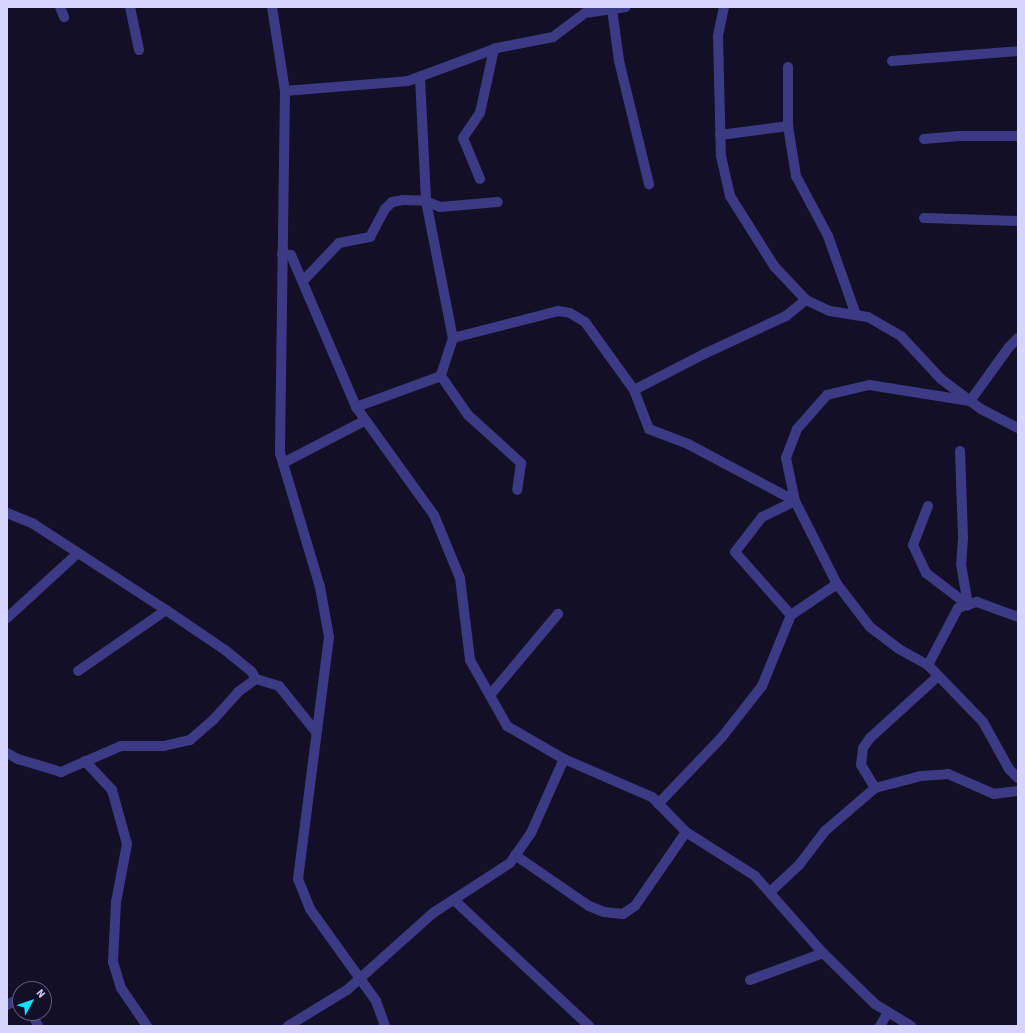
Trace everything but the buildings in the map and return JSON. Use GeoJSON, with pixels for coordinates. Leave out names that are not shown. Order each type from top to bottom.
{"type":"FeatureCollection","features":[{"type":"Feature","properties":{"kind":"street"},"geometry":{"type":"LineString","coordinates":[[60,7],[64,17]]}},
{"type":"Feature","properties":{"kind":"street"},"geometry":{"type":"LineString","coordinates":[[130,7],[139,50]]}},
{"type":"Feature","properties":{"kind":"street"},"geometry":{"type":"LineString","coordinates":[[272,7],[285,91],[280,453],[320,587],[330,637],[316,732],[298,879],[310,909],[362,978],[376,1001],[385,1026]]}},
{"type":"Feature","properties":{"kind":"street"},"geometry":{"type":"LineString","coordinates":[[285,91],[408,81],[494,49],[553,37],[585,13],[626,7]]}},
{"type":"Feature","properties":{"kind":"street"},"geometry":{"type":"LineString","coordinates":[[724,7],[718,36],[721,156],[730,196],[774,266],[806,300],[830,311],[868,317],[901,336],[941,379],[970,401],[1018,428]]}},
{"type":"Feature","properties":{"kind":"street"},"geometry":{"type":"LineString","coordinates":[[612,9],[619,61],[649,184]]}},
{"type":"Feature","properties":{"kind":"street"},"geometry":{"type":"LineString","coordinates":[[480,179],[463,138],[480,113],[494,49]]}},
{"type":"Feature","properties":{"kind":"street"},"geometry":{"type":"LineString","coordinates":[[892,61],[1018,51]]}},
{"type":"Feature","properties":{"kind":"street"},"geometry":{"type":"LineString","coordinates":[[788,67],[788,126],[796,176],[828,236],[856,315]]}},
{"type":"Feature","properties":{"kind":"street"},"geometry":{"type":"LineString","coordinates":[[420,76],[426,201],[453,338],[441,376]]}},
{"type":"Feature","properties":{"kind":"street"},"geometry":{"type":"LineString","coordinates":[[720,135],[788,126]]}},
{"type":"Feature","properties":{"kind":"street"},"geometry":{"type":"LineString","coordinates":[[924,139],[959,136],[1018,136]]}},
{"type":"Feature","properties":{"kind":"street"},"geometry":{"type":"LineString","coordinates":[[303,281],[339,243],[370,237],[384,209],[392,202],[403,200],[426,201],[440,207],[498,202]]}},
{"type":"Feature","properties":{"kind":"street"},"geometry":{"type":"LineString","coordinates":[[924,218],[1018,221]]}},
{"type":"Feature","properties":{"kind":"street"},"geometry":{"type":"LineString","coordinates":[[282,254],[291,255],[356,407],[434,514],[460,578],[470,660],[507,726],[564,759],[652,798],[686,832],[755,876],[823,953],[875,1004],[911,1026]]}},
{"type":"Feature","properties":{"kind":"street"},"geometry":{"type":"LineString","coordinates":[[634,390],[704,354],[786,316],[806,300]]}},
{"type":"Feature","properties":{"kind":"street"},"geometry":{"type":"LineString","coordinates":[[453,338],[558,312],[570,313],[585,322],[634,390],[649,429],[688,444],[795,501]]}},
{"type":"Feature","properties":{"kind":"street"},"geometry":{"type":"LineString","coordinates":[[970,401],[1009,347],[1018,338]]}},
{"type":"Feature","properties":{"kind":"street"},"geometry":{"type":"LineString","coordinates":[[356,407],[441,376]]}},
{"type":"Feature","properties":{"kind":"street"},"geometry":{"type":"LineString","coordinates":[[441,376],[468,415],[521,463],[517,490]]}},
{"type":"Feature","properties":{"kind":"street"},"geometry":{"type":"LineString","coordinates":[[970,401],[868,385],[827,395],[797,429],[786,458],[795,501],[837,584],[870,626],[899,649],[928,665],[937,677],[983,722],[1009,769],[1018,778]]}},
{"type":"Feature","properties":{"kind":"street"},"geometry":{"type":"LineString","coordinates":[[283,463],[366,420]]}},
{"type":"Feature","properties":{"kind":"street"},"geometry":{"type":"LineString","coordinates":[[960,451],[963,538],[961,564],[968,605]]}},
{"type":"Feature","properties":{"kind":"street"},"geometry":{"type":"LineString","coordinates":[[791,615],[735,552],[762,517],[795,501]]}},
{"type":"Feature","properties":{"kind":"street"},"geometry":{"type":"LineString","coordinates":[[928,506],[913,545],[926,573],[968,605]]}},
{"type":"Feature","properties":{"kind":"street"},"geometry":{"type":"LineString","coordinates":[[7,513],[32,523],[166,610],[225,650],[251,671],[256,679],[279,686],[316,732]]}},
{"type":"Feature","properties":{"kind":"street"},"geometry":{"type":"LineString","coordinates":[[7,618],[78,553]]}},
{"type":"Feature","properties":{"kind":"street"},"geometry":{"type":"LineString","coordinates":[[658,804],[722,737],[762,686],[791,615],[837,584]]}},
{"type":"Feature","properties":{"kind":"street"},"geometry":{"type":"LineString","coordinates":[[928,665],[958,608],[977,602],[1018,617]]}},
{"type":"Feature","properties":{"kind":"street"},"geometry":{"type":"LineString","coordinates":[[78,671],[166,610]]}},
{"type":"Feature","properties":{"kind":"street"},"geometry":{"type":"LineString","coordinates":[[490,696],[558,614]]}},
{"type":"Feature","properties":{"kind":"street"},"geometry":{"type":"LineString","coordinates":[[875,788],[861,765],[863,748],[870,738],[937,677]]}},
{"type":"Feature","properties":{"kind":"street"},"geometry":{"type":"LineString","coordinates":[[7,753],[18,759],[61,772],[121,746],[164,746],[190,740],[214,719],[238,692],[256,679]]}},
{"type":"Feature","properties":{"kind":"street"},"geometry":{"type":"LineString","coordinates":[[288,1026],[362,978],[433,913],[510,863],[531,833],[564,759]]}},
{"type":"Feature","properties":{"kind":"street"},"geometry":{"type":"LineString","coordinates":[[85,761],[112,790],[127,844],[116,902],[113,962],[121,988],[147,1026]]}},
{"type":"Feature","properties":{"kind":"street"},"geometry":{"type":"LineString","coordinates":[[770,892],[799,865],[825,831],[875,788],[921,776],[948,774],[994,794],[1018,791]]}},
{"type":"Feature","properties":{"kind":"street"},"geometry":{"type":"LineString","coordinates":[[516,855],[589,906],[604,912],[623,914],[636,906],[686,832]]}},
{"type":"Feature","properties":{"kind":"street"},"geometry":{"type":"LineString","coordinates":[[454,900],[589,1026]]}},
{"type":"Feature","properties":{"kind":"street"},"geometry":{"type":"LineString","coordinates":[[750,980],[823,953]]}},
{"type":"Feature","properties":{"kind":"street"},"geometry":{"type":"LineString","coordinates":[[880,1026],[888,1012]]}}]}
